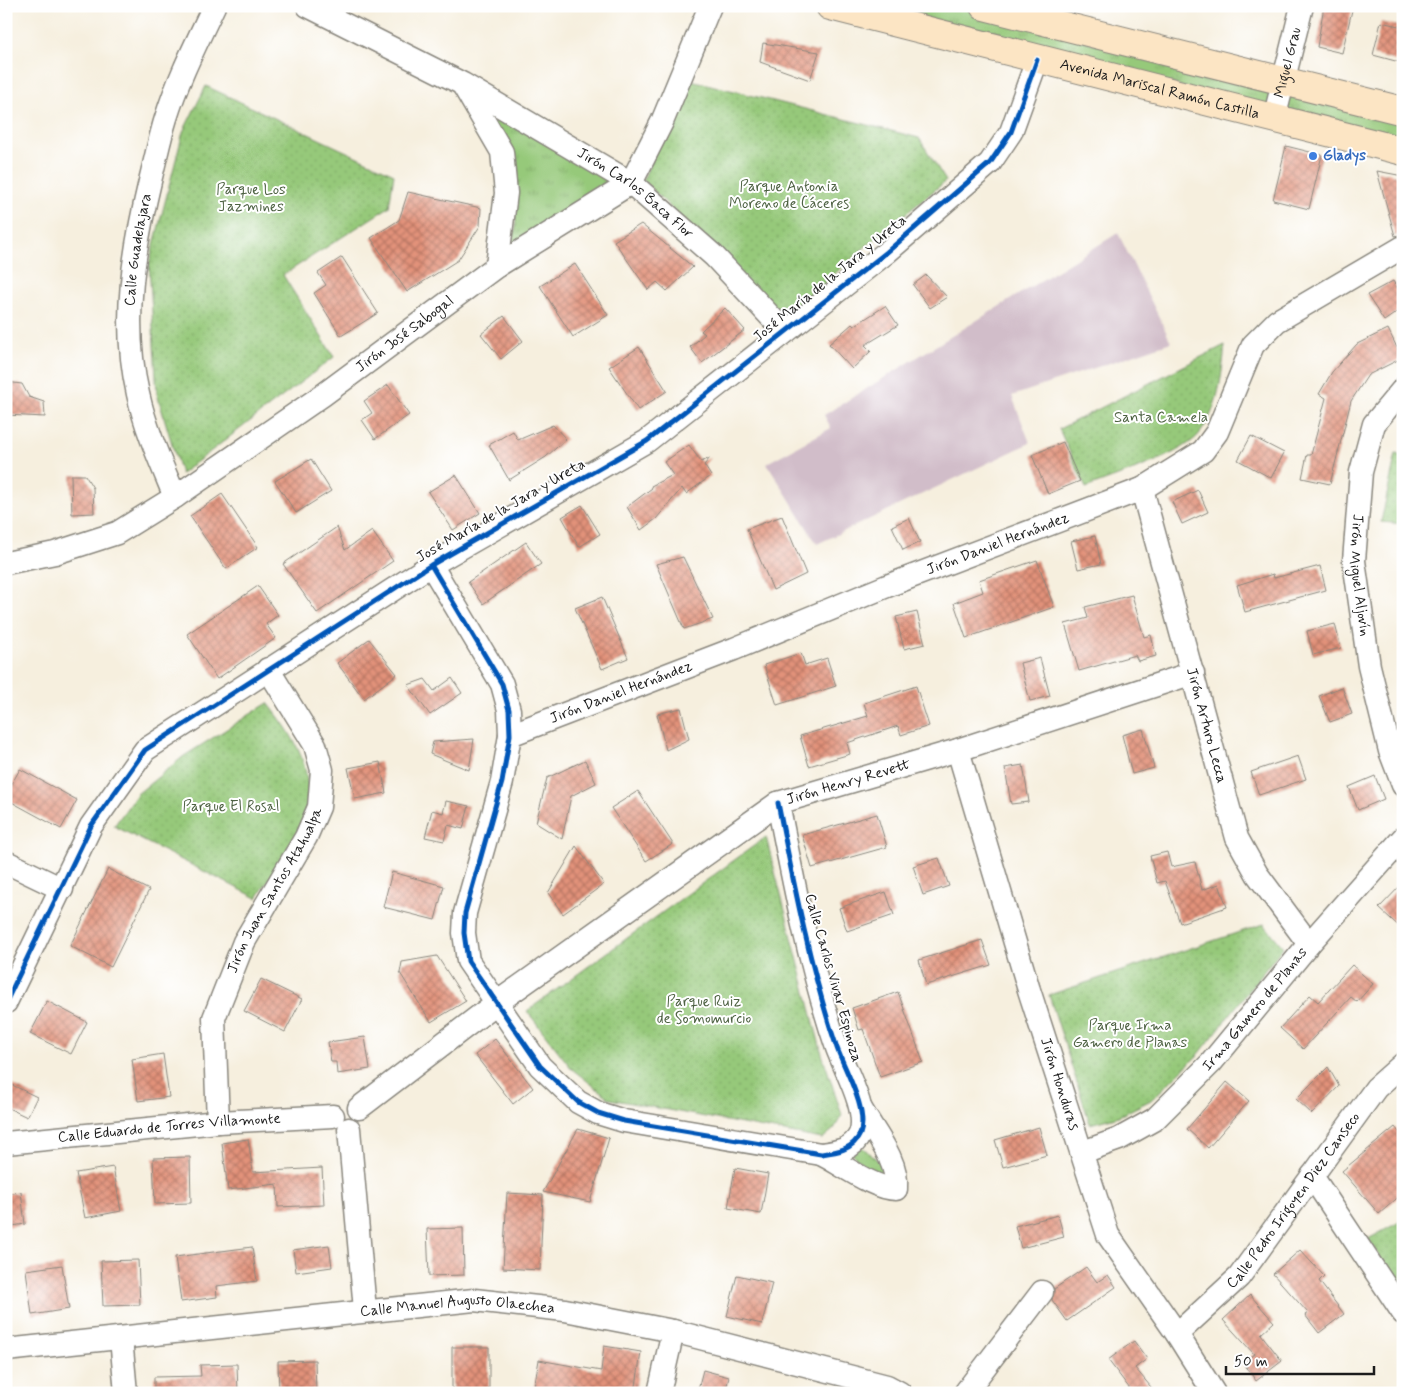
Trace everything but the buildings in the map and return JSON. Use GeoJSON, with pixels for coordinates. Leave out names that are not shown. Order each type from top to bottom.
{"type":"FeatureCollection","features":[{"type":"Feature","properties":{"kind":"main road","name":"Avenida Mariscal Ramón Castilla"},"geometry":{"type":"LineString","coordinates":[[830,6],[1403,152]]}},
{"type":"Feature","properties":{"kind":"main road"},"geometry":{"type":"LineString","coordinates":[[984,6],[1403,110]]}},
{"type":"Feature","properties":{"kind":"street","name":"Calle Guadelajara"},"geometry":{"type":"LineString","coordinates":[[175,497],[151,440],[138,394],[130,347],[133,262],[166,118],[192,53],[214,6]]}},
{"type":"Feature","properties":{"kind":"street","name":"Jirón Carlos Baca Flor"},"geometry":{"type":"LineString","coordinates":[[308,6],[463,84],[631,182],[714,256],[785,332]]}},
{"type":"Feature","properties":{"kind":"street"},"geometry":{"type":"LineString","coordinates":[[631,182],[662,122],[710,6]]}},
{"type":"Feature","properties":{"kind":"street","name":"Miguel Grau"},"geometry":{"type":"LineString","coordinates":[[1274,120],[1302,6]]}},
{"type":"Feature","properties":{"kind":"street","name":"José María de la Jara y Ureta"},"geometry":{"type":"LineString","coordinates":[[6,1002],[62,890],[91,826],[145,750],[431,565],[647,441],[886,252],[990,162],[1011,132],[1037,60]]}},
{"type":"Feature","properties":{"kind":"street"},"geometry":{"type":"LineString","coordinates":[[463,84],[502,152],[506,193],[497,266]]}},
{"type":"Feature","properties":{"kind":"street","name":"Jirón José Sabogal"},"geometry":{"type":"LineString","coordinates":[[6,563],[55,553],[117,533],[175,497],[323,395],[497,266],[631,182]]}},
{"type":"Feature","properties":{"kind":"street","name":"Jirón Daniel Hernández"},"geometry":{"type":"LineString","coordinates":[[510,735],[734,649],[887,586],[1142,489],[1203,451],[1217,432],[1253,345],[1277,321],[1403,247]]}},
{"type":"Feature","properties":{"kind":"street","name":"Jirón Miguel Aljovín"},"geometry":{"type":"LineString","coordinates":[[1401,775],[1369,666],[1354,561],[1361,472],[1374,424],[1403,389]]}},
{"type":"Feature","properties":{"kind":"street","name":"Jirón Arturo Lecca"},"geometry":{"type":"LineString","coordinates":[[1142,489],[1237,838],[1257,874],[1309,944]]}},
{"type":"Feature","properties":{"kind":"street"},"geometry":{"type":"LineString","coordinates":[[431,565],[502,684],[509,710],[510,735],[502,782],[465,920],[468,961],[540,1066],[578,1102],[598,1113],[624,1121],[832,1152],[870,1180],[888,1189],[896,1189],[897,1178],[892,1163],[861,1109]]}},
{"type":"Feature","properties":{"kind":"street","name":"Jirón Juan Santos Atahualpa"},"geometry":{"type":"LineString","coordinates":[[218,1122],[214,1018],[244,942],[306,837],[319,807],[322,770],[315,744],[268,669]]}},
{"type":"Feature","properties":{"kind":"street","name":"Jirón Henry Revett"},"geometry":{"type":"LineString","coordinates":[[341,1122],[335,1108],[341,1102],[349,1101],[359,1108],[496,1004],[778,803],[958,750],[1193,674]]}},
{"type":"Feature","properties":{"kind":"street","name":"Jirón Honduras"},"geometry":{"type":"LineString","coordinates":[[958,750],[1030,990],[1108,1235],[1177,1334],[1214,1393]]}},
{"type":"Feature","properties":{"kind":"street","name":"Calle Carlos Vivar Espinoza"},"geometry":{"type":"LineString","coordinates":[[778,803],[794,884],[812,957],[837,1047],[861,1109],[860,1134],[854,1143],[832,1152]]}},
{"type":"Feature","properties":{"kind":"street","name":"Irma Gamero de Planas"},"geometry":{"type":"LineString","coordinates":[[1083,1152],[1119,1139],[1155,1119],[1211,1063],[1309,944],[1403,838]]}},
{"type":"Feature","properties":{"kind":"street"},"geometry":{"type":"LineString","coordinates":[[6,862],[62,890]]}},
{"type":"Feature","properties":{"kind":"street","name":"Calle Pedro Irigoyen Diez Canseco"},"geometry":{"type":"LineString","coordinates":[[1177,1334],[1239,1277],[1376,1088],[1403,1064]]}},
{"type":"Feature","properties":{"kind":"street","name":"Calle Eduardo de Torres Villamonte"},"geometry":{"type":"LineString","coordinates":[[6,1143],[218,1122],[341,1122]]}},
{"type":"Feature","properties":{"kind":"street"},"geometry":{"type":"LineString","coordinates":[[341,1122],[365,1310]]}},
{"type":"Feature","properties":{"kind":"street"},"geometry":{"type":"LineString","coordinates":[[1312,1176],[1403,1313]]}},
{"type":"Feature","properties":{"kind":"street"},"geometry":{"type":"LineString","coordinates":[[965,1393],[1042,1292]]}},
{"type":"Feature","properties":{"kind":"street","name":"Calle Manuel Augusto Olaechea"},"geometry":{"type":"LineString","coordinates":[[6,1350],[365,1310],[474,1300],[565,1310],[673,1330],[887,1386],[900,1393]]}},
{"type":"Feature","properties":{"kind":"street"},"geometry":{"type":"LineString","coordinates":[[658,1393],[673,1330]]}},
{"type":"Feature","properties":{"kind":"street"},"geometry":{"type":"LineString","coordinates":[[121,1338],[126,1393]]}},
{"type":"Feature","properties":{"kind":"shaded area"},"geometry":{"type":"Polygon","coordinates":[[[1118,233],[1171,342],[1012,396],[1030,443],[817,544],[767,463],[831,428],[824,415],[1118,233]]]}},
{"type":"Feature","properties":{"kind":"green space"},"geometry":{"type":"Polygon","coordinates":[[[877,6],[954,6],[1267,90],[1272,94],[1267,109],[877,6]]]}},
{"type":"Feature","properties":{"kind":"green space","name":"Parque Antonia Moreno de Cáceres"},"geometry":{"type":"Polygon","coordinates":[[[687,79],[919,138],[946,181],[866,246],[783,320],[643,180],[687,79]]]}},
{"type":"Feature","properties":{"kind":"green space","name":"Parque Los Jazmines"},"geometry":{"type":"Polygon","coordinates":[[[206,86],[394,174],[389,207],[283,275],[334,357],[181,474],[157,394],[149,264],[183,132],[206,86]]]}},
{"type":"Feature","properties":{"kind":"green space"},"geometry":{"type":"Polygon","coordinates":[[[1289,95],[1403,117],[1403,145],[1285,114],[1289,95]]]}},
{"type":"Feature","properties":{"kind":"green space"},"geometry":{"type":"Polygon","coordinates":[[[476,99],[621,183],[510,252],[516,226],[510,153],[476,99]]]}},
{"type":"Feature","properties":{"kind":"green space","name":"Santa Camela"},"geometry":{"type":"Polygon","coordinates":[[[1225,345],[1221,379],[1212,413],[1200,433],[1192,441],[1164,457],[1086,488],[1059,429],[1225,345]]]}},
{"type":"Feature","properties":{"kind":"green space"},"geometry":{"type":"Polygon","coordinates":[[[1396,454],[1403,456],[1403,524],[1381,522],[1396,454]]]}},
{"type":"Feature","properties":{"kind":"green space","name":"Parque El Rosal"},"geometry":{"type":"Polygon","coordinates":[[[268,703],[289,732],[297,747],[307,778],[308,794],[306,812],[300,830],[286,855],[257,898],[114,826],[137,794],[184,756],[268,703]]]}},
{"type":"Feature","properties":{"kind":"green space","name":"Parque Ruiz de Somomurcio"},"geometry":{"type":"Polygon","coordinates":[[[766,837],[822,1054],[842,1115],[834,1129],[822,1139],[610,1099],[572,1069],[527,1011],[766,837]]]}},
{"type":"Feature","properties":{"kind":"green space","name":"Parque Irma Gamero de Planas"},"geometry":{"type":"Polygon","coordinates":[[[1264,924],[1283,947],[1199,1054],[1151,1100],[1119,1116],[1090,1124],[1049,995],[1264,924]]]}},
{"type":"Feature","properties":{"kind":"green space"},"geometry":{"type":"Polygon","coordinates":[[[862,1147],[881,1163],[883,1173],[881,1175],[870,1171],[852,1154],[862,1147]]]}},
{"type":"Feature","properties":{"kind":"green space"},"geometry":{"type":"Polygon","coordinates":[[[1403,1220],[1403,1293],[1368,1239],[1403,1220]]]}},
{"type":"Feature","properties":{"kind":"cycle path"},"geometry":{"type":"LineString","coordinates":[[6,1002],[91,826],[145,750],[431,565],[647,441],[887,252],[990,163],[1011,132],[1037,60]]}},
{"type":"Feature","properties":{"kind":"cycle path"},"geometry":{"type":"LineString","coordinates":[[431,565],[502,684],[509,710],[510,735],[502,782],[465,913],[464,933],[468,961],[540,1066],[578,1102],[598,1113],[624,1121],[821,1154],[849,1147],[857,1139],[862,1125],[859,1102],[827,1018],[797,896],[778,803]]}},
{"type":"Feature","properties":{"kind":"place","name":"Gladys"},"geometry":{"type":"Point","coordinates":[1313,156]}}]}
